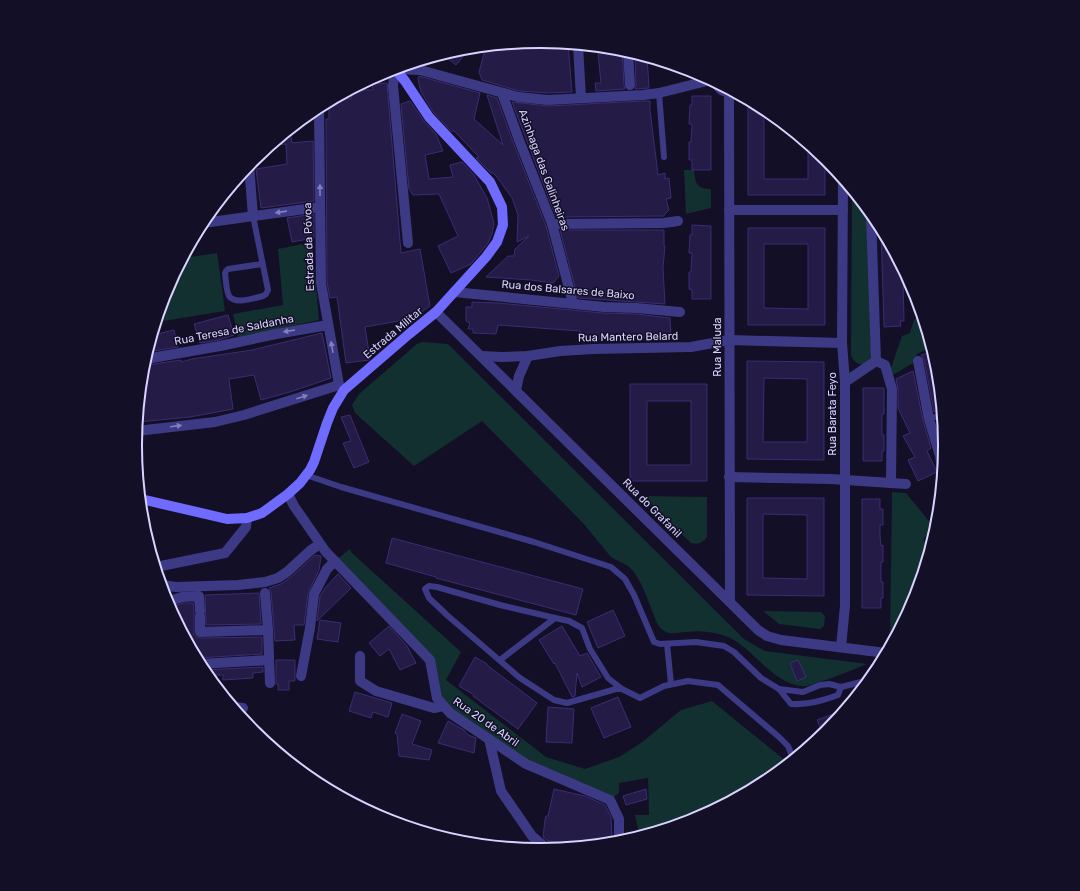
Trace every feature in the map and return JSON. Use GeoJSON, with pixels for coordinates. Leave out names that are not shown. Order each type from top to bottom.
{"type":"FeatureCollection","features":[{"type":"Feature","properties":{"kind":"street"},"geometry":{"type":"LineString","coordinates":[[578,50],[581,98]]}},
{"type":"Feature","properties":{"kind":"street"},"geometry":{"type":"LineString","coordinates":[[628,58],[630,85]]}},
{"type":"Feature","properties":{"kind":"street","name":"Azinhaga das Galinheiras"},"geometry":{"type":"LineString","coordinates":[[410,70],[420,70],[518,97],[548,100],[643,95],[659,93],[702,82]]}},
{"type":"Feature","properties":{"kind":"street","name":"Estrada Militar"},"geometry":{"type":"LineString","coordinates":[[147,500],[227,519],[247,518],[262,513],[288,494],[300,483],[314,462],[341,388],[436,312],[486,257],[496,242],[504,225],[502,207],[490,182],[429,117],[399,74]]}},
{"type":"Feature","properties":{"kind":"street"},"geometry":{"type":"LineString","coordinates":[[394,76],[393,86],[408,243]]}},
{"type":"Feature","properties":{"kind":"street","name":"Azinhaga das Galinheiras"},"geometry":{"type":"LineString","coordinates":[[502,93],[552,224],[572,303]]}},
{"type":"Feature","properties":{"kind":"street","name":"Rua Maluda"},"geometry":{"type":"LineString","coordinates":[[730,96],[730,601]]}},
{"type":"Feature","properties":{"kind":"street","name":"Estrada da Póvoa"},"geometry":{"type":"LineString","coordinates":[[319,115],[321,283],[341,388]]}},
{"type":"Feature","properties":{"kind":"street"},"geometry":{"type":"LineString","coordinates":[[250,174],[253,216]]}},
{"type":"Feature","properties":{"kind":"street","name":"Rua Barata Feyo"},"geometry":{"type":"LineString","coordinates":[[841,647],[844,612],[845,382],[842,343],[843,188]]}},
{"type":"Feature","properties":{"kind":"street"},"geometry":{"type":"LineString","coordinates":[[211,222],[320,207]]}},
{"type":"Feature","properties":{"kind":"street"},"geometry":{"type":"LineString","coordinates":[[729,210],[843,210]]}},
{"type":"Feature","properties":{"kind":"street"},"geometry":{"type":"LineString","coordinates":[[552,224],[664,223],[678,221]]}},
{"type":"Feature","properties":{"kind":"street"},"geometry":{"type":"LineString","coordinates":[[872,227],[876,361]]}},
{"type":"Feature","properties":{"kind":"street","name":"Rua dos Balsares de Baixo"},"geometry":{"type":"LineString","coordinates":[[454,292],[604,307],[680,312]]}},
{"type":"Feature","properties":{"kind":"street","name":"Rua do Grafanil"},"geometry":{"type":"LineString","coordinates":[[436,312],[758,630],[767,636],[781,640],[879,652]]}},
{"type":"Feature","properties":{"kind":"street","name":"Rua Teresa de Saldanha"},"geometry":{"type":"LineString","coordinates":[[152,358],[328,325]]}},
{"type":"Feature","properties":{"kind":"street","name":"Rua Mantero Belard"},"geometry":{"type":"LineString","coordinates":[[482,356],[528,356],[560,351],[593,349],[691,347],[729,340],[842,343]]}},
{"type":"Feature","properties":{"kind":"street"},"geometry":{"type":"LineString","coordinates":[[516,390],[519,376],[528,356]]}},
{"type":"Feature","properties":{"kind":"street"},"geometry":{"type":"LineString","coordinates":[[845,382],[876,361]]}},
{"type":"Feature","properties":{"kind":"street"},"geometry":{"type":"LineString","coordinates":[[876,361],[885,365],[892,389],[891,482]]}},
{"type":"Feature","properties":{"kind":"street"},"geometry":{"type":"LineString","coordinates":[[918,361],[929,419],[938,449]]}},
{"type":"Feature","properties":{"kind":"street"},"geometry":{"type":"LineString","coordinates":[[143,430],[215,422],[341,388]]}},
{"type":"Feature","properties":{"kind":"street"},"geometry":{"type":"LineString","coordinates":[[729,477],[831,479],[906,484]]}},
{"type":"Feature","properties":{"kind":"street","name":"Rua 20 de Abril"},"geometry":{"type":"LineString","coordinates":[[288,494],[294,506],[326,552],[430,660],[437,698],[443,706],[450,713],[526,764],[610,800],[619,819],[619,835]]}},
{"type":"Feature","properties":{"kind":"street"},"geometry":{"type":"LineString","coordinates":[[162,566],[225,553],[246,527],[247,518]]}},
{"type":"Feature","properties":{"kind":"street"},"geometry":{"type":"LineString","coordinates":[[168,585],[238,585],[265,582],[278,578],[287,572],[311,550],[320,544]]}},
{"type":"Feature","properties":{"kind":"street"},"geometry":{"type":"LineString","coordinates":[[301,676],[310,628],[314,594],[327,569],[335,561]]}},
{"type":"Feature","properties":{"kind":"street"},"geometry":{"type":"LineString","coordinates":[[265,593],[270,683]]}},
{"type":"Feature","properties":{"kind":"street"},"geometry":{"type":"LineString","coordinates":[[174,600],[182,597],[199,596],[200,632],[268,630]]}},
{"type":"Feature","properties":{"kind":"street"},"geometry":{"type":"LineString","coordinates":[[360,656],[360,681],[376,691],[434,708],[443,706]]}},
{"type":"Feature","properties":{"kind":"street"},"geometry":{"type":"LineString","coordinates":[[208,664],[269,660]]}},
{"type":"Feature","properties":{"kind":"street"},"geometry":{"type":"LineString","coordinates":[[489,739],[502,791],[532,836],[540,843]]}},
{"type":"Feature","properties":{"kind":"lane"},"geometry":{"type":"LineString","coordinates":[[659,93],[664,157]]}},
{"type":"Feature","properties":{"kind":"lane"},"geometry":{"type":"LineString","coordinates":[[253,216],[268,290],[263,296],[238,301],[233,299],[229,295],[225,273],[226,271],[228,269],[262,264]]}},
{"type":"Feature","properties":{"kind":"lane"},"geometry":{"type":"LineString","coordinates":[[929,419],[937,417]]}},
{"type":"Feature","properties":{"kind":"lane"},"geometry":{"type":"LineString","coordinates":[[306,475],[341,487],[534,542],[611,567],[625,579],[634,595],[654,642],[660,644],[696,642],[724,646],[734,652],[761,678],[779,689],[792,704],[823,701],[838,695],[841,687]]}},
{"type":"Feature","properties":{"kind":"lane"},"geometry":{"type":"LineString","coordinates":[[622,689],[616,689],[567,703],[554,700],[520,678],[429,598],[425,589],[429,586],[437,587],[500,605],[569,621],[582,628],[590,649],[608,678],[622,689],[640,698],[664,686],[688,681],[718,685],[779,737],[788,746],[791,753]]}},
{"type":"Feature","properties":{"kind":"lane"},"geometry":{"type":"LineString","coordinates":[[500,660],[555,618]]}},
{"type":"Feature","properties":{"kind":"lane"},"geometry":{"type":"LineString","coordinates":[[667,644],[671,684]]}},
{"type":"Feature","properties":{"kind":"lane"},"geometry":{"type":"LineString","coordinates":[[779,689],[803,692],[820,685],[829,684],[841,687],[858,683]]}},
{"type":"Feature","properties":{"kind":"green space"},"geometry":{"type":"Polygon","coordinates":[[[684,170],[694,170],[696,182],[703,188],[711,189],[711,208],[686,214],[684,170]]]}},
{"type":"Feature","properties":{"kind":"green space"},"geometry":{"type":"Polygon","coordinates":[[[852,200],[867,220],[872,354],[871,359],[862,365],[855,362],[851,355],[852,200]]]}},
{"type":"Feature","properties":{"kind":"green space"},"geometry":{"type":"Polygon","coordinates":[[[312,242],[319,320],[238,337],[233,314],[283,305],[278,249],[312,242]]]}},
{"type":"Feature","properties":{"kind":"green space"},"geometry":{"type":"Polygon","coordinates":[[[217,253],[225,311],[163,321],[173,293],[190,257],[217,253]]]}},
{"type":"Feature","properties":{"kind":"green space"},"geometry":{"type":"Polygon","coordinates":[[[916,318],[926,350],[917,354],[913,363],[893,375],[891,368],[902,336],[910,333],[914,320],[916,318]]]}},
{"type":"Feature","properties":{"kind":"green space"},"geometry":{"type":"Polygon","coordinates":[[[422,342],[448,344],[744,639],[765,651],[867,664],[835,677],[810,685],[801,686],[781,679],[746,649],[728,637],[702,631],[668,633],[660,628],[642,585],[634,572],[627,565],[610,556],[583,523],[482,421],[414,466],[355,413],[352,405],[359,394],[417,344],[422,342]]]}},
{"type":"Feature","properties":{"kind":"green space"},"geometry":{"type":"Polygon","coordinates":[[[892,492],[906,493],[930,522],[927,534],[923,540],[925,542],[924,548],[907,598],[890,633],[892,492]]]}},
{"type":"Feature","properties":{"kind":"green space"},"geometry":{"type":"Polygon","coordinates":[[[643,496],[707,497],[707,537],[700,543],[691,543],[643,496]]]}},
{"type":"Feature","properties":{"kind":"green space"},"geometry":{"type":"Polygon","coordinates":[[[350,549],[352,553],[461,652],[446,680],[546,757],[585,769],[619,757],[641,743],[681,710],[712,701],[784,759],[739,790],[716,802],[668,822],[638,830],[635,815],[649,815],[648,778],[619,783],[619,793],[610,800],[526,764],[437,698],[430,660],[335,561],[350,549]]]}},
{"type":"Feature","properties":{"kind":"green space"},"geometry":{"type":"Polygon","coordinates":[[[763,611],[821,612],[825,616],[824,626],[820,629],[779,624],[763,611]]]}},
{"type":"Feature","properties":{"kind":"building"},"geometry":{"type":"Polygon","coordinates":[[[540,48],[568,49],[572,92],[548,93],[519,91],[482,80],[479,72],[484,52],[540,48]]]}},
{"type":"Feature","properties":{"kind":"building"},"geometry":{"type":"Polygon","coordinates":[[[598,53],[622,57],[625,89],[596,91],[595,83],[601,83],[598,53]]]}},
{"type":"Feature","properties":{"kind":"building"},"geometry":{"type":"Polygon","coordinates":[[[464,56],[456,65],[449,59],[464,56]]]}},
{"type":"Feature","properties":{"kind":"building"},"geometry":{"type":"Polygon","coordinates":[[[635,60],[647,63],[649,88],[635,89],[635,60]]]}},
{"type":"Feature","properties":{"kind":"building"},"geometry":{"type":"Polygon","coordinates":[[[419,76],[480,93],[474,119],[503,145],[487,95],[497,98],[546,226],[559,276],[553,283],[486,277],[508,256],[514,256],[515,249],[529,236],[517,242],[518,215],[512,198],[497,177],[476,158],[479,157],[434,113],[421,92],[418,79],[419,76]]]}},
{"type":"Feature","properties":{"kind":"building"},"geometry":{"type":"Polygon","coordinates":[[[387,83],[401,253],[420,249],[430,306],[406,323],[404,320],[365,327],[370,359],[346,363],[337,297],[330,298],[327,282],[326,119],[329,119],[329,109],[346,99],[351,99],[351,96],[362,90],[373,90],[372,85],[387,83]]]}},
{"type":"Feature","properties":{"kind":"building"},"geometry":{"type":"Polygon","coordinates":[[[692,96],[711,96],[711,170],[692,170],[692,160],[689,160],[689,142],[691,142],[692,124],[689,124],[692,96]]]}},
{"type":"Feature","properties":{"kind":"building"},"geometry":{"type":"Polygon","coordinates":[[[410,101],[424,121],[436,134],[443,151],[425,155],[429,179],[453,177],[450,165],[462,162],[474,175],[487,198],[494,223],[492,234],[488,243],[471,264],[451,273],[438,246],[458,236],[439,194],[413,195],[409,189],[401,104],[410,101]]]}},
{"type":"Feature","properties":{"kind":"building"},"geometry":{"type":"Polygon","coordinates":[[[650,101],[658,175],[665,173],[665,179],[669,178],[671,198],[666,199],[669,210],[664,216],[556,217],[512,102],[548,106],[650,101]]]}},
{"type":"Feature","properties":{"kind":"building"},"geometry":{"type":"Polygon","coordinates":[[[748,107],[764,117],[764,179],[808,179],[808,152],[825,168],[825,195],[748,195],[748,107]]]}},
{"type":"Feature","properties":{"kind":"building"},"geometry":{"type":"Polygon","coordinates":[[[291,136],[292,143],[313,141],[314,201],[261,208],[256,169],[287,164],[286,144],[281,144],[291,136]]]}},
{"type":"Feature","properties":{"kind":"building"},"geometry":{"type":"Polygon","coordinates":[[[314,214],[314,238],[292,242],[287,218],[314,214]]]}},
{"type":"Feature","properties":{"kind":"building"},"geometry":{"type":"Polygon","coordinates":[[[692,225],[711,226],[711,299],[692,299],[692,290],[689,289],[689,272],[691,272],[692,253],[689,253],[692,225]]]}},
{"type":"Feature","properties":{"kind":"building"},"geometry":{"type":"Polygon","coordinates":[[[748,228],[825,228],[825,325],[748,325],[748,228]],[[764,244],[764,308],[808,309],[808,244],[764,244]]]}},
{"type":"Feature","properties":{"kind":"building"},"geometry":{"type":"Polygon","coordinates":[[[560,230],[664,230],[665,246],[663,268],[665,304],[578,298],[560,230]]]}},
{"type":"Feature","properties":{"kind":"building"},"geometry":{"type":"Polygon","coordinates":[[[881,243],[903,284],[904,321],[900,321],[901,326],[884,327],[881,243]]]}},
{"type":"Feature","properties":{"kind":"building"},"geometry":{"type":"Polygon","coordinates":[[[472,302],[603,313],[636,314],[670,318],[671,336],[616,340],[580,338],[580,331],[498,325],[496,334],[473,333],[473,329],[468,329],[470,323],[466,321],[466,307],[472,307],[472,302]]]}},
{"type":"Feature","properties":{"kind":"building"},"geometry":{"type":"Polygon","coordinates":[[[228,315],[234,335],[219,340],[200,343],[194,324],[228,315]]]}},
{"type":"Feature","properties":{"kind":"building"},"geometry":{"type":"Polygon","coordinates":[[[174,330],[178,347],[154,351],[159,334],[174,330]]]}},
{"type":"Feature","properties":{"kind":"building"},"geometry":{"type":"Polygon","coordinates":[[[322,333],[331,378],[261,400],[254,375],[229,379],[233,409],[190,417],[143,422],[151,364],[181,360],[181,362],[252,350],[322,333]]]}},
{"type":"Feature","properties":{"kind":"building"},"geometry":{"type":"Polygon","coordinates":[[[927,353],[936,412],[934,412],[924,360],[921,355],[927,353]]]}},
{"type":"Feature","properties":{"kind":"building"},"geometry":{"type":"Polygon","coordinates":[[[747,361],[824,362],[824,460],[747,459],[747,361]],[[764,378],[763,442],[807,442],[807,379],[764,378]]]}},
{"type":"Feature","properties":{"kind":"building"},"geometry":{"type":"Polygon","coordinates":[[[913,371],[923,420],[931,448],[927,451],[937,472],[918,481],[908,460],[915,457],[903,436],[910,433],[898,408],[898,389],[896,379],[913,371]]]}},
{"type":"Feature","properties":{"kind":"building"},"geometry":{"type":"Polygon","coordinates":[[[630,384],[707,384],[707,481],[630,481],[630,384]],[[647,401],[647,465],[691,465],[691,401],[647,401]]]}},
{"type":"Feature","properties":{"kind":"building"},"geometry":{"type":"Polygon","coordinates":[[[863,388],[884,388],[882,435],[884,435],[884,451],[882,451],[882,461],[863,461],[863,388]]]}},
{"type":"Feature","properties":{"kind":"building"},"geometry":{"type":"Polygon","coordinates":[[[350,415],[369,462],[354,468],[343,443],[351,441],[341,417],[350,415]]]}},
{"type":"Feature","properties":{"kind":"building"},"geometry":{"type":"Polygon","coordinates":[[[747,498],[824,498],[824,596],[747,595],[747,498]],[[763,514],[763,578],[807,579],[807,515],[763,514]]]}},
{"type":"Feature","properties":{"kind":"building"},"geometry":{"type":"Polygon","coordinates":[[[862,499],[880,499],[880,509],[883,509],[883,525],[880,525],[881,546],[883,545],[881,582],[883,582],[883,598],[881,598],[881,608],[862,608],[862,499]]]}},
{"type":"Feature","properties":{"kind":"building"},"geometry":{"type":"Polygon","coordinates":[[[392,538],[583,589],[576,615],[436,578],[386,563],[392,538]]]}},
{"type":"Feature","properties":{"kind":"building"},"geometry":{"type":"Polygon","coordinates":[[[315,555],[321,556],[319,570],[308,593],[304,625],[294,625],[295,640],[275,641],[271,592],[269,588],[281,584],[291,577],[315,555]]]}},
{"type":"Feature","properties":{"kind":"building"},"geometry":{"type":"Polygon","coordinates":[[[338,574],[351,588],[317,621],[320,596],[338,574]]]}},
{"type":"Feature","properties":{"kind":"building"},"geometry":{"type":"Polygon","coordinates":[[[259,593],[261,624],[206,625],[205,595],[259,593]]]}},
{"type":"Feature","properties":{"kind":"building"},"geometry":{"type":"Polygon","coordinates":[[[183,603],[193,603],[194,635],[197,637],[262,637],[262,654],[204,658],[183,621],[176,605],[183,603]]]}},
{"type":"Feature","properties":{"kind":"building"},"geometry":{"type":"Polygon","coordinates":[[[613,610],[625,636],[598,648],[587,622],[613,610]]]}},
{"type":"Feature","properties":{"kind":"building"},"geometry":{"type":"Polygon","coordinates":[[[320,620],[341,623],[338,642],[317,639],[320,620]]]}},
{"type":"Feature","properties":{"kind":"building"},"geometry":{"type":"Polygon","coordinates":[[[389,626],[407,646],[416,663],[400,670],[389,649],[380,656],[369,643],[389,626]]]}},
{"type":"Feature","properties":{"kind":"building"},"geometry":{"type":"Polygon","coordinates":[[[562,626],[580,656],[587,653],[601,677],[582,687],[577,673],[575,696],[572,697],[555,663],[554,664],[539,640],[562,626]]]}},
{"type":"Feature","properties":{"kind":"building"},"geometry":{"type":"Polygon","coordinates":[[[475,657],[487,664],[537,703],[518,729],[473,696],[474,695],[459,686],[475,657]]]}},
{"type":"Feature","properties":{"kind":"building"},"geometry":{"type":"Polygon","coordinates":[[[276,660],[295,660],[295,681],[289,681],[289,690],[278,690],[278,684],[276,684],[276,660]]]}},
{"type":"Feature","properties":{"kind":"building"},"geometry":{"type":"Polygon","coordinates":[[[798,660],[806,677],[797,681],[790,663],[798,660]]]}},
{"type":"Feature","properties":{"kind":"building"},"geometry":{"type":"Polygon","coordinates":[[[263,667],[263,672],[253,673],[253,678],[223,680],[223,675],[216,675],[212,670],[263,667]]]}},
{"type":"Feature","properties":{"kind":"building"},"geometry":{"type":"Polygon","coordinates":[[[355,692],[392,703],[388,717],[373,712],[371,718],[349,711],[355,692]]]}},
{"type":"Feature","properties":{"kind":"building"},"geometry":{"type":"Polygon","coordinates":[[[618,697],[631,727],[604,738],[591,708],[618,697]]]}},
{"type":"Feature","properties":{"kind":"building"},"geometry":{"type":"Polygon","coordinates":[[[548,707],[574,709],[572,743],[546,742],[548,707]]]}},
{"type":"Feature","properties":{"kind":"building"},"geometry":{"type":"Polygon","coordinates":[[[402,714],[421,721],[412,744],[432,750],[429,760],[399,756],[397,734],[395,733],[402,714]]]}},
{"type":"Feature","properties":{"kind":"building"},"geometry":{"type":"Polygon","coordinates":[[[833,714],[820,728],[817,720],[833,714]]]}},
{"type":"Feature","properties":{"kind":"building"},"geometry":{"type":"Polygon","coordinates":[[[448,721],[464,730],[468,735],[476,738],[474,753],[438,743],[448,721]]]}},
{"type":"Feature","properties":{"kind":"building"},"geometry":{"type":"Polygon","coordinates":[[[554,789],[585,796],[605,805],[611,817],[612,836],[592,840],[566,842],[548,841],[543,837],[545,820],[546,816],[548,816],[554,789]]]}},
{"type":"Feature","properties":{"kind":"building"},"geometry":{"type":"Polygon","coordinates":[[[646,789],[647,799],[626,805],[623,796],[646,789]]]}}]}
